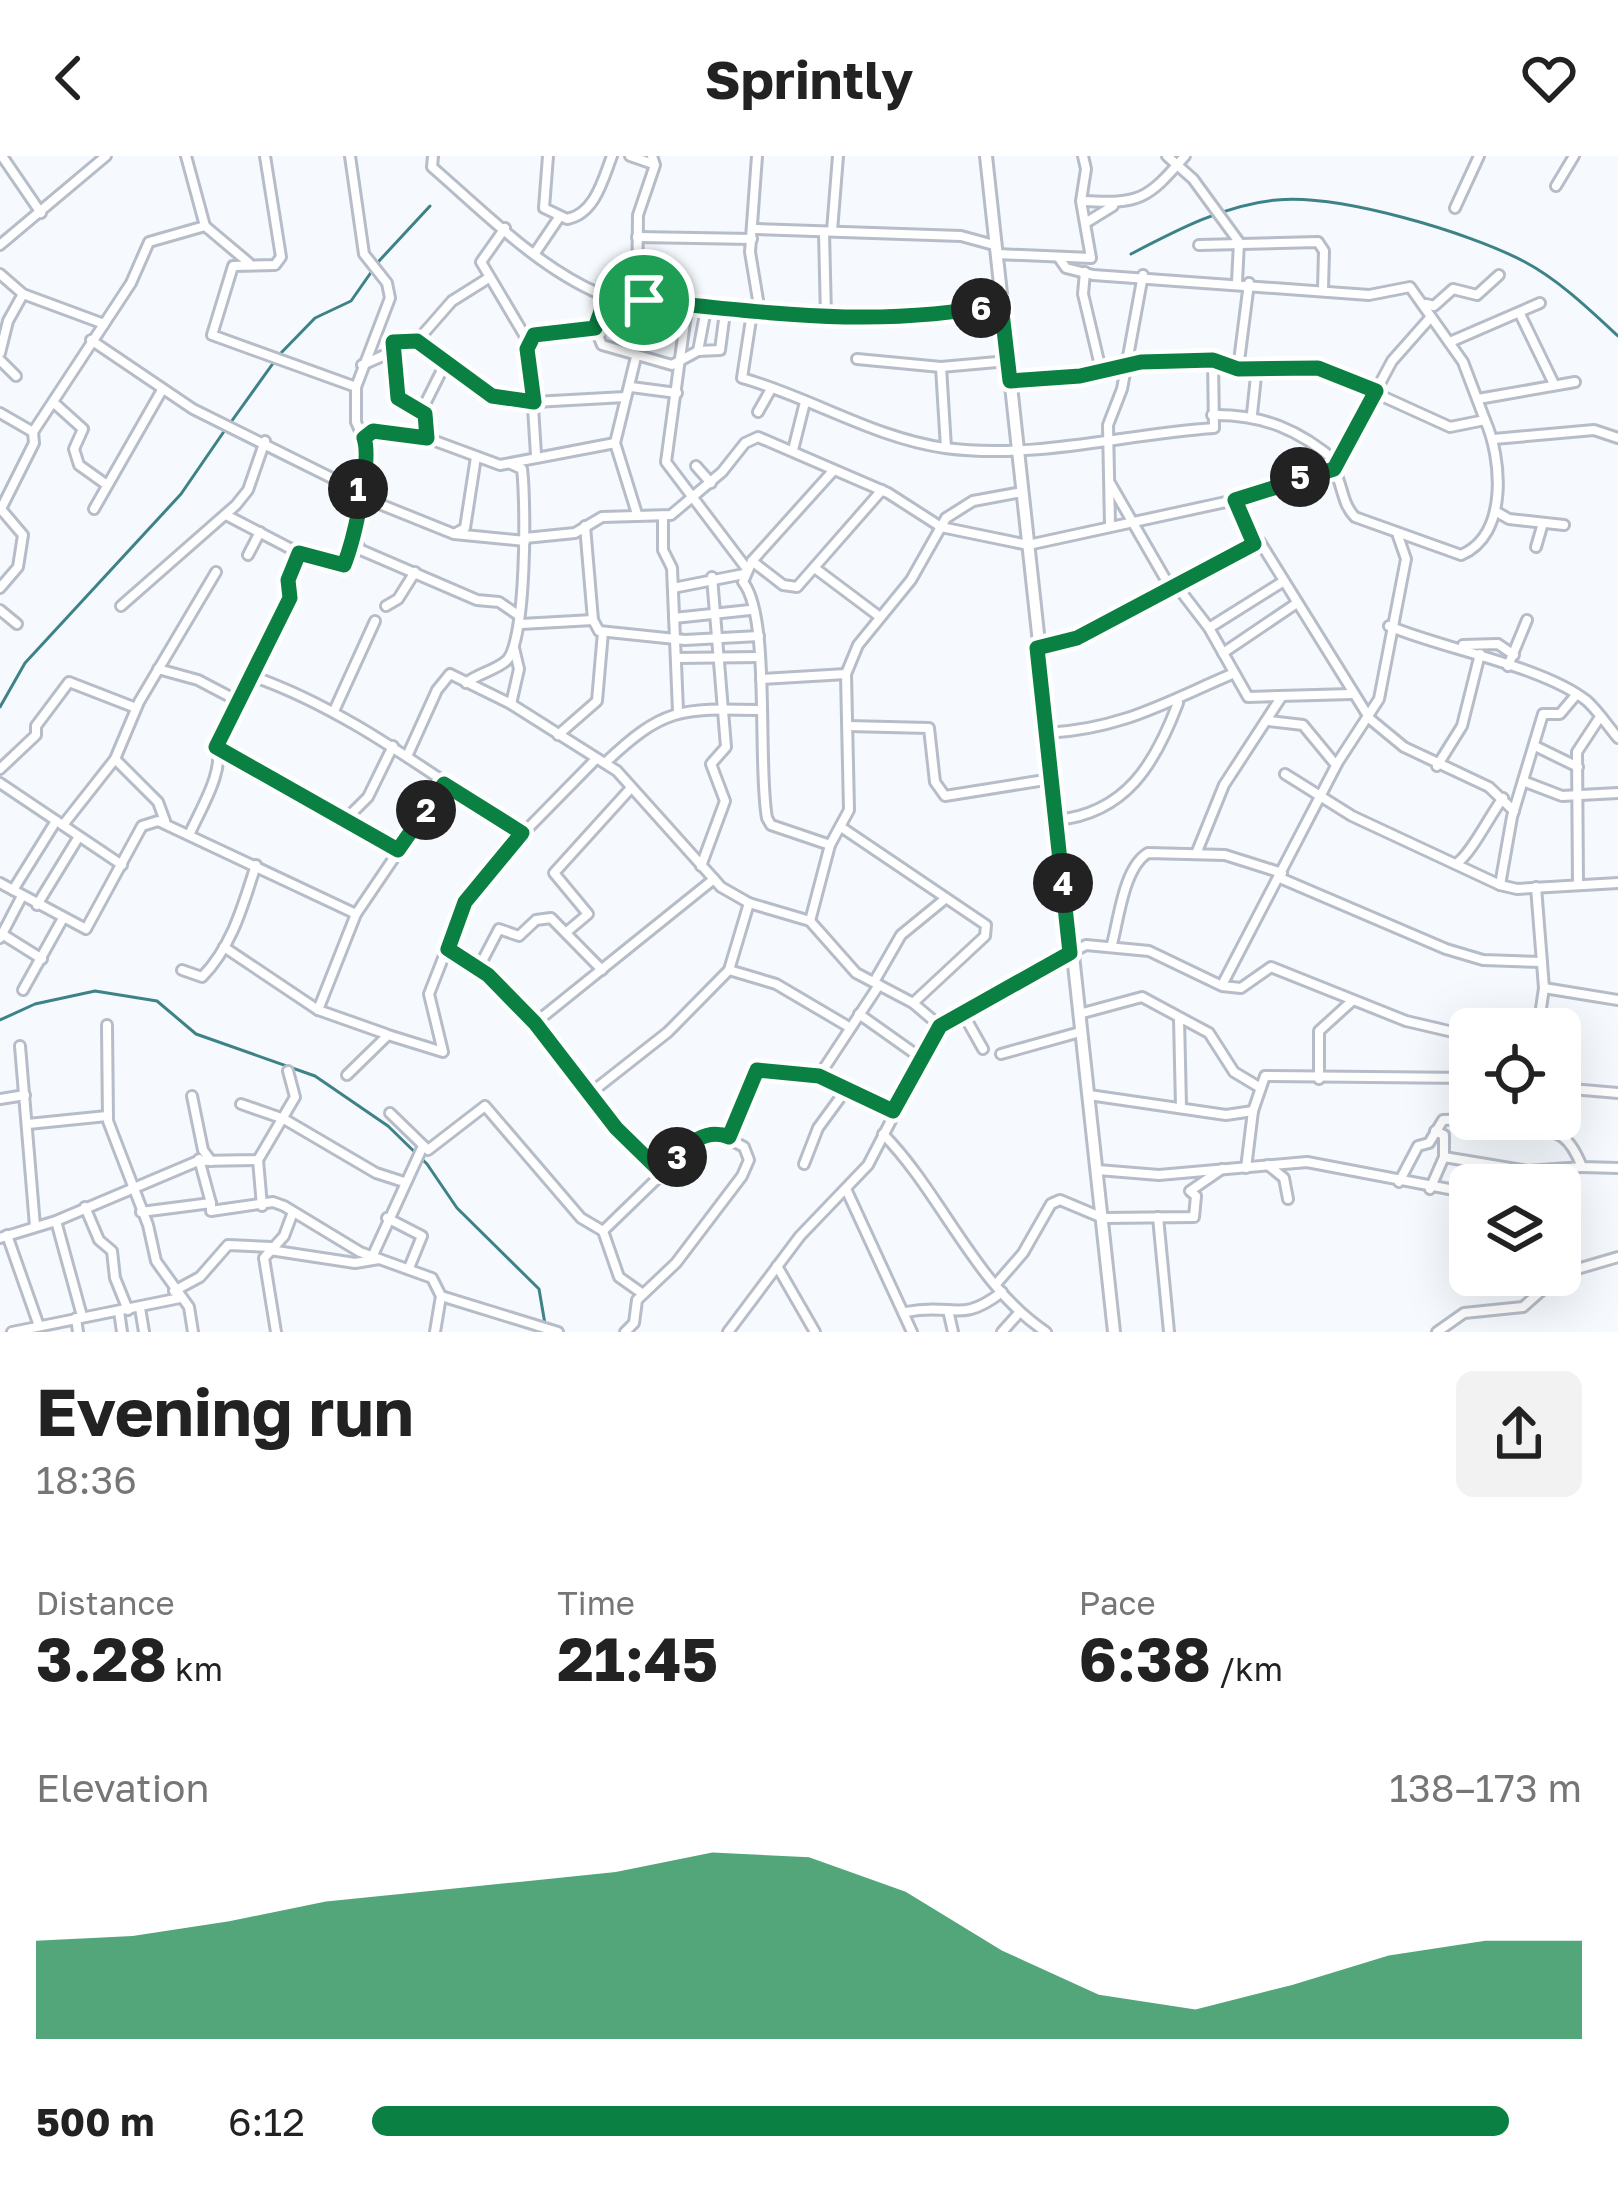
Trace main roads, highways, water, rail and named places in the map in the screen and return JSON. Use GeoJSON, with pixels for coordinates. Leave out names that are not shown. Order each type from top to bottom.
{"type":"FeatureCollection","features":[{"type":"Feature","properties":{"kind":"main road"},"geometry":{"type":"LineString","coordinates":[[986,156],[1114,1332]]}},
{"type":"Feature","properties":{"kind":"waterway"},"geometry":{"type":"LineString","coordinates":[[1131,254],[1239,207],[1277,200],[1334,203],[1403,218],[1501,250],[1550,278],[1618,336]]}},
{"type":"Feature","properties":{"kind":"waterway"},"geometry":{"type":"LineString","coordinates":[[280,354],[315,318],[351,301],[379,261],[430,206]]}},
{"type":"Feature","properties":{"kind":"waterway"},"geometry":{"type":"LineString","coordinates":[[231,422],[274,362]]}},
{"type":"Feature","properties":{"kind":"waterway"},"geometry":{"type":"LineString","coordinates":[[0,707],[25,663],[181,494],[225,430]]}},
{"type":"Feature","properties":{"kind":"waterway"},"geometry":{"type":"LineString","coordinates":[[0,1020],[35,1004],[95,991],[157,1001],[196,1034],[315,1076],[388,1126],[427,1164],[457,1208],[539,1289],[545,1324]]}}]}
